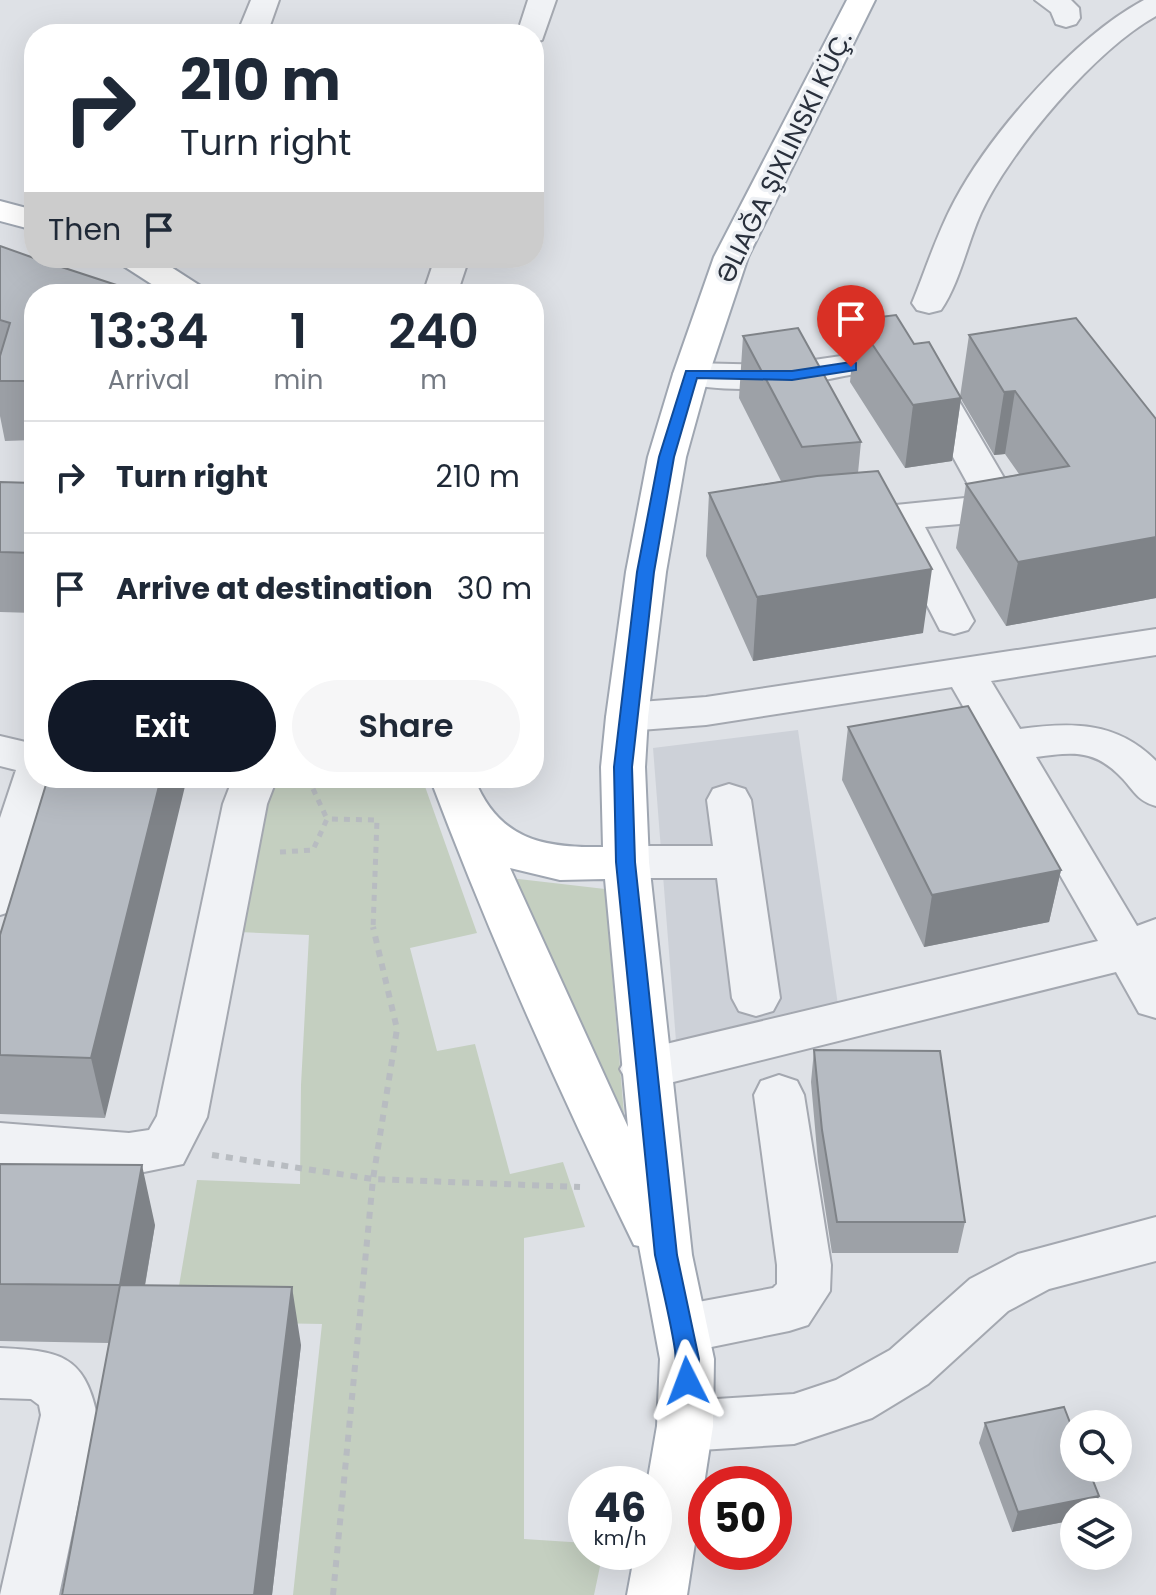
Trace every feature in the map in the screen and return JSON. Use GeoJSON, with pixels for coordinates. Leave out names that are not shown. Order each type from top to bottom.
{"type":"FeatureCollection","features":[{"type":"Feature","properties":{"kind":"main road"},"geometry":{"type":"LineString","coordinates":[[657,1595],[685,1426],[687,1359],[666,1255],[645,1069],[626,862],[623,767],[627,717],[646,572],[667,457],[691,374],[731,257],[861,0]]}},
{"type":"Feature","properties":{"kind":"main road"},"geometry":{"type":"LineString","coordinates":[[0,211],[24,217]]}},
{"type":"Feature","properties":{"kind":"main road"},"geometry":{"type":"LineString","coordinates":[[151,268],[175,284]]}},
{"type":"Feature","properties":{"kind":"main road"},"geometry":{"type":"LineString","coordinates":[[459,795],[501,846],[530,858],[565,864],[626,862]]}},
{"type":"Feature","properties":{"kind":"main road"},"geometry":{"type":"LineString","coordinates":[[459,795],[528,970],[666,1255]]}},
{"type":"Feature","properties":{"kind":"street"},"geometry":{"type":"LineString","coordinates":[[256,24],[265,0]]}},
{"type":"Feature","properties":{"kind":"street"},"geometry":{"type":"LineString","coordinates":[[535,24],[542,0]]}},
{"type":"Feature","properties":{"kind":"street"},"geometry":{"type":"LineString","coordinates":[[929,303],[976,190],[1037,109],[1135,13],[1156,5]]}},
{"type":"Feature","properties":{"kind":"street"},"geometry":{"type":"LineString","coordinates":[[691,374],[792,375],[881,362],[907,362],[922,368],[995,495],[992,504],[972,511],[814,524]]}},
{"type":"Feature","properties":{"kind":"street"},"geometry":{"type":"LineString","coordinates":[[901,517],[954,621]]}},
{"type":"Feature","properties":{"kind":"street"},"geometry":{"type":"LineString","coordinates":[[627,717],[706,711],[1156,642]]}},
{"type":"Feature","properties":{"kind":"street"},"geometry":{"type":"LineString","coordinates":[[964,671],[1008,746],[1143,944],[1156,1000]]}},
{"type":"Feature","properties":{"kind":"street"},"geometry":{"type":"LineString","coordinates":[[1008,746],[1080,736],[1119,749],[1142,771],[1156,791]]}},
{"type":"Feature","properties":{"kind":"street"},"geometry":{"type":"LineString","coordinates":[[0,751],[24,757]]}},
{"type":"Feature","properties":{"kind":"street"},"geometry":{"type":"LineString","coordinates":[[0,898],[31,788]]}},
{"type":"Feature","properties":{"kind":"street"},"geometry":{"type":"LineString","coordinates":[[0,1144],[129,1154],[165,1149],[182,1117],[245,804],[251,788]]}},
{"type":"Feature","properties":{"kind":"street"},"geometry":{"type":"LineString","coordinates":[[729,800],[756,998]]}},
{"type":"Feature","properties":{"kind":"street"},"geometry":{"type":"LineString","coordinates":[[626,862],[739,862]]}},
{"type":"Feature","properties":{"kind":"street"},"geometry":{"type":"LineString","coordinates":[[645,1069],[1143,944]]}},
{"type":"Feature","properties":{"kind":"street"},"geometry":{"type":"LineString","coordinates":[[682,1329],[789,1308],[803,1291],[804,1265],[779,1095]]}},
{"type":"Feature","properties":{"kind":"street"},"geometry":{"type":"LineString","coordinates":[[685,1426],[794,1419],[852,1400],[909,1367],[989,1295],[1037,1270],[1156,1239]]}},
{"type":"Feature","properties":{"kind":"street"},"geometry":{"type":"LineString","coordinates":[[0,1373],[42,1375],[64,1391],[69,1415],[29,1595]]}},
{"type":"Feature","properties":{"kind":"path"},"geometry":{"type":"LineString","coordinates":[[269,853],[313,850],[327,819],[313,788]]}},
{"type":"Feature","properties":{"kind":"path"},"geometry":{"type":"LineString","coordinates":[[327,819],[377,820],[373,935],[397,1029],[373,1179],[333,1595]]}},
{"type":"Feature","properties":{"kind":"path"},"geometry":{"type":"LineString","coordinates":[[165,1149],[373,1179],[633,1189]]}},
{"type":"Feature","properties":{"kind":"shaded area"},"geometry":{"type":"Polygon","coordinates":[[[798,730],[838,1005],[676,1041],[653,748],[798,730]]]}},
{"type":"Feature","properties":{"kind":"green space"},"geometry":{"type":"Polygon","coordinates":[[[274,788],[426,788],[477,933],[410,948],[437,1051],[475,1044],[510,1174],[563,1162],[585,1227],[524,1238],[524,1539],[568,1542],[568,1570],[599,1570],[594,1595],[293,1595],[322,1324],[173,1321],[197,1180],[300,1184],[301,1085],[309,935],[238,932],[258,833],[274,788]]]}},
{"type":"Feature","properties":{"kind":"green space"},"geometry":{"type":"Polygon","coordinates":[[[510,878],[605,889],[624,1114],[510,878]]]}},
{"type":"Feature","properties":{"kind":"building"},"geometry":{"type":"Polygon","coordinates":[[[0,246],[24,254],[24,268],[65,268],[113,284],[24,284],[24,381],[0,381],[0,356],[10,323],[0,320],[0,246]]]}},
{"type":"Feature","properties":{"kind":"building"},"geometry":{"type":"Polygon","coordinates":[[[896,315],[914,344],[929,342],[961,398],[913,405],[856,320],[896,315]]]}},
{"type":"Feature","properties":{"kind":"building"},"geometry":{"type":"Polygon","coordinates":[[[1076,318],[1156,419],[1156,537],[1018,562],[966,484],[1069,466],[1015,391],[1004,392],[969,335],[1076,318]]]}},
{"type":"Feature","properties":{"kind":"building"},"geometry":{"type":"Polygon","coordinates":[[[798,328],[861,442],[802,447],[743,336],[798,328]]]}},
{"type":"Feature","properties":{"kind":"building"},"geometry":{"type":"Polygon","coordinates":[[[878,471],[932,569],[757,597],[709,493],[817,476],[878,471]]]}},
{"type":"Feature","properties":{"kind":"building"},"geometry":{"type":"Polygon","coordinates":[[[0,482],[24,483],[24,553],[0,552],[0,482]]]}},
{"type":"Feature","properties":{"kind":"building"},"geometry":{"type":"Polygon","coordinates":[[[968,706],[1061,870],[932,895],[848,727],[968,706]]]}},
{"type":"Feature","properties":{"kind":"building"},"geometry":{"type":"Polygon","coordinates":[[[45,788],[158,788],[91,1058],[0,1055],[0,935],[45,788]]]}},
{"type":"Feature","properties":{"kind":"building"},"geometry":{"type":"Polygon","coordinates":[[[814,1050],[940,1051],[965,1222],[837,1222],[822,1130],[814,1050]]]}},
{"type":"Feature","properties":{"kind":"building"},"geometry":{"type":"Polygon","coordinates":[[[0,1164],[142,1165],[120,1285],[0,1284],[0,1164]]]}},
{"type":"Feature","properties":{"kind":"building"},"geometry":{"type":"Polygon","coordinates":[[[120,1285],[292,1287],[254,1595],[62,1595],[120,1285]]]}},
{"type":"Feature","properties":{"kind":"building"},"geometry":{"type":"Polygon","coordinates":[[[1064,1407],[1065,1410],[1060,1410],[1060,1482],[1094,1482],[1099,1496],[1060,1498],[1060,1504],[1018,1512],[985,1423],[1064,1407]]]}},
{"type":"Feature","properties":{"kind":"route"},"geometry":{"type":"LineString","coordinates":[[687,1381],[680,1313],[666,1255],[626,862],[623,767],[646,572],[667,457],[691,374],[758,377],[851,367]]}}]}
